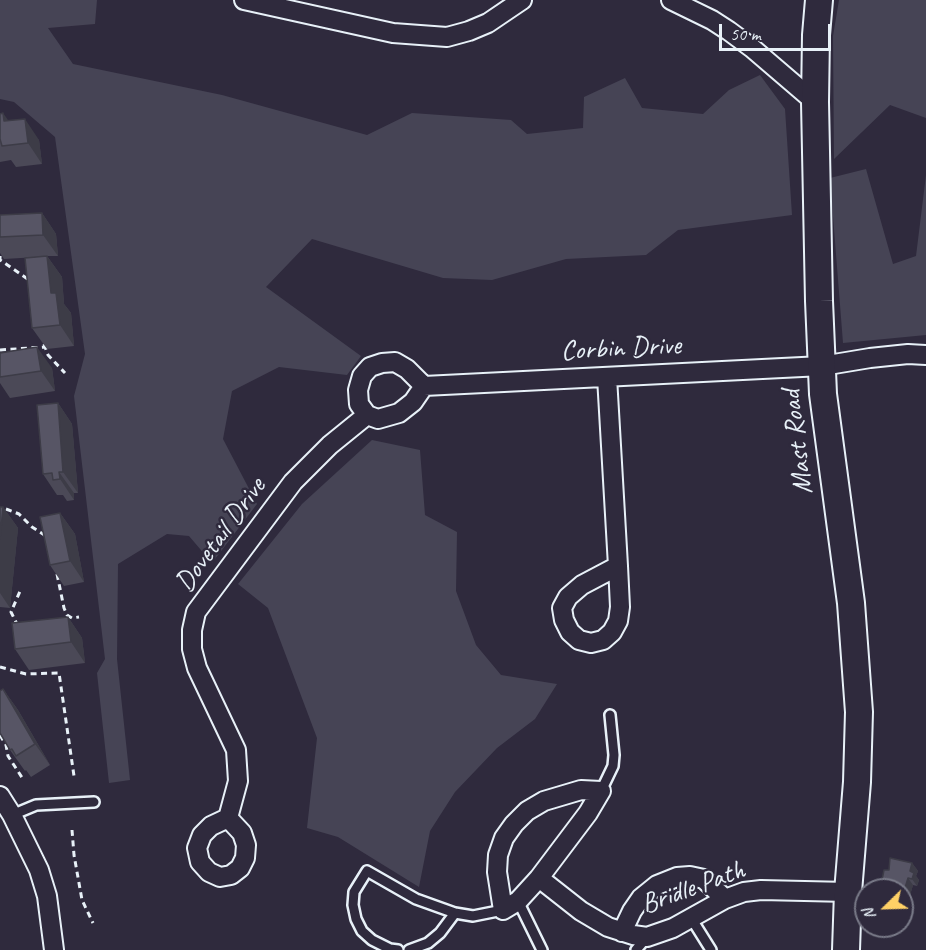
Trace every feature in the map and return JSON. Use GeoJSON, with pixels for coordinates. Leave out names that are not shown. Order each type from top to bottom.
{"type":"FeatureCollection","features":[{"type":"Feature","properties":{"kind":"street"},"geometry":{"type":"LineString","coordinates":[[244,0],[393,33],[447,37],[469,32],[522,0]]}},
{"type":"Feature","properties":{"kind":"street"},"geometry":{"type":"LineString","coordinates":[[671,0],[729,31],[815,102]]}},
{"type":"Feature","properties":{"kind":"street","name":"Mast Road"},"geometry":{"type":"LineString","coordinates":[[819,0],[815,102],[823,394],[852,614],[858,701],[858,772],[848,892],[846,950]]}},
{"type":"Feature","properties":{"kind":"street","name":"Corbin Drive"},"geometry":{"type":"LineString","coordinates":[[424,386],[822,366],[870,358],[908,354],[926,355]]}},
{"type":"Feature","properties":{"kind":"street"},"geometry":{"type":"LineString","coordinates":[[394,362],[407,369],[424,386],[413,402],[399,413],[378,418],[367,415],[359,404],[358,390],[362,376],[370,368],[382,363],[394,362]]}},
{"type":"Feature","properties":{"kind":"street"},"geometry":{"type":"LineString","coordinates":[[607,377],[618,566]]}},
{"type":"Feature","properties":{"kind":"street","name":"Dovetail Drive"},"geometry":{"type":"LineString","coordinates":[[228,818],[238,781],[236,750],[197,668],[192,649],[192,630],[196,612],[293,482],[330,445],[367,415]]}},
{"type":"Feature","properties":{"kind":"street"},"geometry":{"type":"LineString","coordinates":[[581,790],[601,791],[588,813],[539,878],[511,905],[498,884],[498,855],[504,838],[527,811],[544,801],[581,790]]}},
{"type":"Feature","properties":{"kind":"street"},"geometry":{"type":"LineString","coordinates":[[0,796],[35,862],[52,923],[54,950]]}},
{"type":"Feature","properties":{"kind":"street"},"geometry":{"type":"LineString","coordinates":[[622,932],[641,898],[657,885],[677,877],[690,876],[704,879],[725,899]]}},
{"type":"Feature","properties":{"kind":"street","name":"Bridle Path"},"geometry":{"type":"LineString","coordinates":[[539,878],[594,920],[642,943],[725,899],[744,892],[761,890],[848,892]]}},
{"type":"Feature","properties":{"kind":"lane"},"geometry":{"type":"LineString","coordinates":[[601,791],[613,766],[610,715]]}},
{"type":"Feature","properties":{"kind":"lane"},"geometry":{"type":"LineString","coordinates":[[12,815],[36,805],[94,802]]}},
{"type":"Feature","properties":{"kind":"lane"},"geometry":{"type":"LineString","coordinates":[[398,950],[390,949],[372,940],[362,931],[356,919],[353,905],[354,892],[367,871],[416,898],[455,913],[473,915],[511,905],[542,950]]}},
{"type":"Feature","properties":{"kind":"lane"},"geometry":{"type":"LineString","coordinates":[[409,950],[428,943],[440,933],[455,913]]}},
{"type":"Feature","properties":{"kind":"lane"},"geometry":{"type":"LineString","coordinates":[[691,918],[711,950]]}},
{"type":"Feature","properties":{"kind":"path"},"geometry":{"type":"LineString","coordinates":[[0,256],[0,260],[34,284]]}},
{"type":"Feature","properties":{"kind":"path"},"geometry":{"type":"LineString","coordinates":[[43,339],[48,355],[65,373]]}},
{"type":"Feature","properties":{"kind":"path"},"geometry":{"type":"LineString","coordinates":[[0,350],[45,347]]}},
{"type":"Feature","properties":{"kind":"path"},"geometry":{"type":"LineString","coordinates":[[6,509],[20,514],[32,527],[49,539]]}},
{"type":"Feature","properties":{"kind":"path"},"geometry":{"type":"LineString","coordinates":[[56,565],[67,615],[72,618],[79,617]]}},
{"type":"Feature","properties":{"kind":"path"},"geometry":{"type":"LineString","coordinates":[[19,628],[11,612],[21,589]]}},
{"type":"Feature","properties":{"kind":"path"},"geometry":{"type":"LineString","coordinates":[[0,667],[26,674],[59,673],[74,776]]}},
{"type":"Feature","properties":{"kind":"path"},"geometry":{"type":"LineString","coordinates":[[0,735],[6,744],[8,756],[23,779]]}},
{"type":"Feature","properties":{"kind":"path"},"geometry":{"type":"LineString","coordinates":[[72,830],[81,900],[93,923]]}},
{"type":"Feature","properties":{"kind":"shaded area"},"geometry":{"type":"Polygon","coordinates":[[[0,0],[97,0],[95,24],[48,28],[73,64],[222,95],[367,135],[412,113],[511,120],[527,134],[583,128],[584,97],[625,78],[642,108],[703,114],[729,90],[760,75],[785,109],[792,215],[678,230],[646,255],[566,259],[492,280],[443,278],[312,239],[266,287],[361,356],[347,375],[279,367],[232,391],[223,439],[257,504],[212,563],[189,536],[167,534],[118,564],[117,659],[130,780],[109,783],[97,673],[105,659],[74,396],[85,354],[55,137],[14,102],[0,99],[0,0]]]}},
{"type":"Feature","properties":{"kind":"shaded area"},"geometry":{"type":"Polygon","coordinates":[[[839,0],[926,0],[926,118],[890,105],[834,159],[833,36],[839,0]]]}},
{"type":"Feature","properties":{"kind":"shaded area"},"geometry":{"type":"Polygon","coordinates":[[[866,169],[893,264],[916,256],[926,175],[926,335],[843,343],[830,178],[866,169]]]}},
{"type":"Feature","properties":{"kind":"shaded area"},"geometry":{"type":"Polygon","coordinates":[[[372,440],[420,450],[425,515],[457,532],[456,591],[476,645],[501,675],[557,684],[535,719],[497,748],[455,792],[430,831],[419,887],[338,837],[307,828],[317,738],[268,608],[238,584],[302,504],[372,440]]]}},
{"type":"Feature","properties":{"kind":"building"},"geometry":{"type":"Polygon","coordinates":[[[3,113],[4,121],[25,119],[28,143],[2,146],[0,114],[3,113]]]}},
{"type":"Feature","properties":{"kind":"building"},"geometry":{"type":"Polygon","coordinates":[[[42,213],[43,235],[0,237],[0,215],[42,213]]]}},
{"type":"Feature","properties":{"kind":"building"},"geometry":{"type":"Polygon","coordinates":[[[47,256],[51,293],[56,293],[60,325],[32,328],[25,258],[47,256]]]}},
{"type":"Feature","properties":{"kind":"building"},"geometry":{"type":"Polygon","coordinates":[[[37,347],[41,371],[0,377],[0,353],[37,347]]]}},
{"type":"Feature","properties":{"kind":"building"},"geometry":{"type":"Polygon","coordinates":[[[58,403],[63,472],[59,472],[60,479],[53,480],[52,473],[43,474],[37,405],[58,403]]]}},
{"type":"Feature","properties":{"kind":"building"},"geometry":{"type":"Polygon","coordinates":[[[0,507],[3,507],[0,539],[0,507]]]}},
{"type":"Feature","properties":{"kind":"building"},"geometry":{"type":"Polygon","coordinates":[[[60,513],[70,561],[50,565],[40,517],[60,513]]]}},
{"type":"Feature","properties":{"kind":"building"},"geometry":{"type":"Polygon","coordinates":[[[68,617],[71,642],[15,649],[12,623],[68,617]]]}},
{"type":"Feature","properties":{"kind":"building"},"geometry":{"type":"Polygon","coordinates":[[[3,689],[35,744],[16,756],[0,733],[0,691],[3,689]]]}},
{"type":"Feature","properties":{"kind":"building"},"geometry":{"type":"Polygon","coordinates":[[[890,858],[912,863],[910,871],[914,873],[912,878],[882,878],[884,870],[889,870],[890,858]]]}}]}
